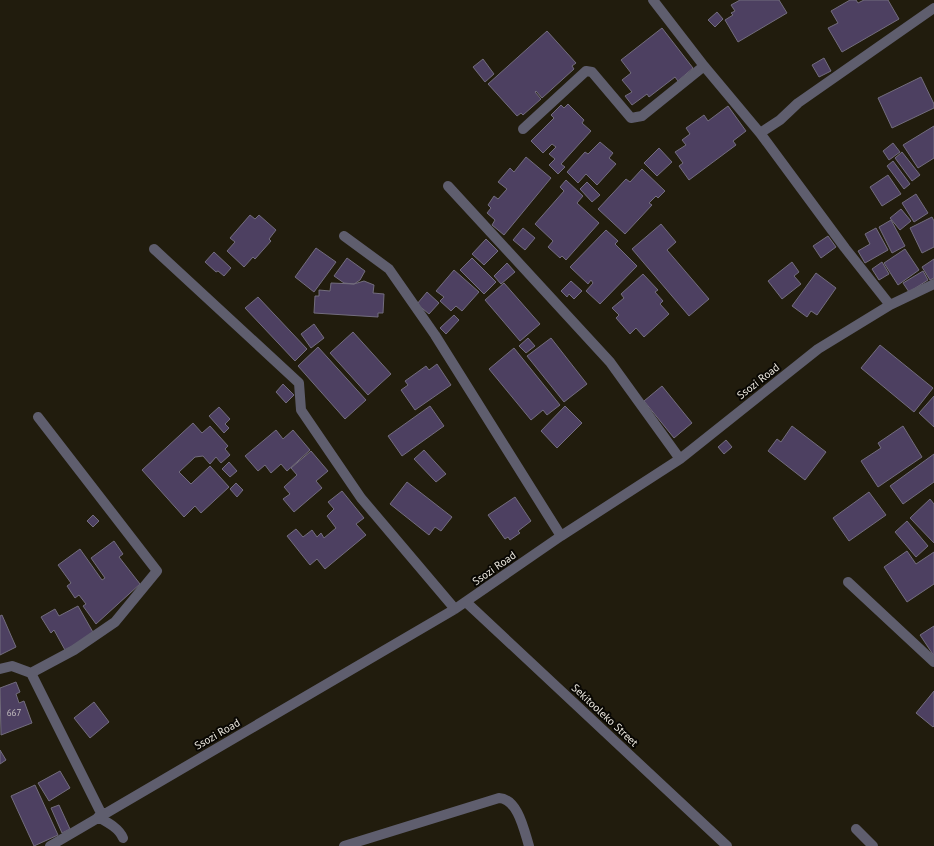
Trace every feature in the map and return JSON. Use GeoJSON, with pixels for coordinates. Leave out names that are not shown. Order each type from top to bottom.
{"type":"FeatureCollection","features":[{"type":"Feature","properties":{"kind":"street"},"geometry":{"type":"LineString","coordinates":[[653,0],[704,66],[760,134],[845,248],[890,305]]}},
{"type":"Feature","properties":{"kind":"street"},"geometry":{"type":"LineString","coordinates":[[760,134],[780,120],[798,102],[934,8]]}},
{"type":"Feature","properties":{"kind":"street"},"geometry":{"type":"LineString","coordinates":[[523,129],[586,71],[592,72],[631,118],[642,116],[704,66]]}},
{"type":"Feature","properties":{"kind":"street"},"geometry":{"type":"LineString","coordinates":[[448,186],[610,362],[680,459]]}},
{"type":"Feature","properties":{"kind":"street"},"geometry":{"type":"LineString","coordinates":[[344,236],[389,269],[435,335],[561,536]]}},
{"type":"Feature","properties":{"kind":"street"},"geometry":{"type":"LineString","coordinates":[[154,249],[299,383],[301,410],[357,492],[455,609]]}},
{"type":"Feature","properties":{"kind":"street","name":"Ssozi Road"},"geometry":{"type":"LineString","coordinates":[[50,846],[455,609],[561,536],[680,459],[818,349],[890,305],[934,284]]}},
{"type":"Feature","properties":{"kind":"street"},"geometry":{"type":"LineString","coordinates":[[31,673],[74,650],[115,622],[157,570],[38,417]]}},
{"type":"Feature","properties":{"kind":"street"},"geometry":{"type":"LineString","coordinates":[[848,582],[934,662]]}},
{"type":"Feature","properties":{"kind":"street","name":"Sekitooleko Street"},"geometry":{"type":"LineString","coordinates":[[466,602],[727,846]]}},
{"type":"Feature","properties":{"kind":"street"},"geometry":{"type":"LineString","coordinates":[[0,669],[12,666],[31,673],[100,816],[121,832],[123,838]]}},
{"type":"Feature","properties":{"kind":"street"},"geometry":{"type":"LineString","coordinates":[[344,846],[499,798],[509,801],[515,808],[529,846]]}},
{"type":"Feature","properties":{"kind":"street"},"geometry":{"type":"LineString","coordinates":[[856,829],[873,846]]}},
{"type":"Feature","properties":{"kind":"building"},"geometry":{"type":"Polygon","coordinates":[[[740,0],[779,0],[787,13],[738,42],[725,20],[733,15],[731,13],[735,11],[731,5],[740,0]]]}},
{"type":"Feature","properties":{"kind":"building"},"geometry":{"type":"Polygon","coordinates":[[[850,0],[856,0],[858,3],[864,0],[888,0],[899,19],[842,52],[828,28],[838,23],[831,11],[850,0]]]}},
{"type":"Feature","properties":{"kind":"building"},"geometry":{"type":"Polygon","coordinates":[[[717,12],[723,19],[715,27],[708,20],[717,12]]]}},
{"type":"Feature","properties":{"kind":"building"},"geometry":{"type":"Polygon","coordinates":[[[662,28],[693,68],[678,81],[675,77],[649,97],[647,94],[632,105],[625,96],[632,92],[622,80],[631,73],[621,60],[662,28]]]}},
{"type":"Feature","properties":{"kind":"building"},"geometry":{"type":"Polygon","coordinates":[[[547,31],[576,63],[572,66],[574,69],[542,98],[536,91],[535,92],[541,99],[523,115],[521,113],[517,116],[488,84],[547,31]]]}},
{"type":"Feature","properties":{"kind":"building"},"geometry":{"type":"Polygon","coordinates":[[[824,58],[831,71],[819,77],[812,65],[824,58]]]}},
{"type":"Feature","properties":{"kind":"building"},"geometry":{"type":"Polygon","coordinates":[[[483,59],[494,74],[485,82],[473,67],[483,59]]]}},
{"type":"Feature","properties":{"kind":"building"},"geometry":{"type":"Polygon","coordinates":[[[921,77],[934,104],[934,108],[892,128],[878,98],[921,77]]]}},
{"type":"Feature","properties":{"kind":"building"},"geometry":{"type":"Polygon","coordinates":[[[568,104],[584,120],[582,123],[591,131],[561,164],[565,167],[558,174],[549,165],[555,159],[549,154],[556,147],[552,144],[543,153],[531,141],[554,118],[551,115],[561,105],[564,108],[568,104]]]}},
{"type":"Feature","properties":{"kind":"building"},"geometry":{"type":"Polygon","coordinates":[[[728,106],[746,131],[733,141],[736,145],[689,180],[679,166],[683,163],[675,152],[686,145],[682,140],[690,134],[686,128],[704,115],[708,121],[728,106]]]}},
{"type":"Feature","properties":{"kind":"building"},"geometry":{"type":"Polygon","coordinates":[[[934,126],[934,158],[918,168],[903,145],[934,126]]]}},
{"type":"Feature","properties":{"kind":"building"},"geometry":{"type":"Polygon","coordinates":[[[600,142],[613,153],[609,158],[616,164],[597,185],[586,174],[578,183],[567,172],[585,152],[588,154],[600,142]]]}},
{"type":"Feature","properties":{"kind":"building"},"geometry":{"type":"Polygon","coordinates":[[[893,143],[900,152],[889,160],[883,151],[893,143]]]}},
{"type":"Feature","properties":{"kind":"building"},"geometry":{"type":"Polygon","coordinates":[[[659,148],[672,162],[657,176],[644,163],[659,148]]]}},
{"type":"Feature","properties":{"kind":"building"},"geometry":{"type":"Polygon","coordinates":[[[902,152],[920,175],[912,181],[895,158],[902,152]]]}},
{"type":"Feature","properties":{"kind":"building"},"geometry":{"type":"Polygon","coordinates":[[[526,157],[551,178],[504,235],[492,225],[495,220],[487,213],[491,208],[488,205],[494,196],[498,199],[507,189],[498,182],[510,168],[514,172],[526,157]]]}},
{"type":"Feature","properties":{"kind":"building"},"geometry":{"type":"Polygon","coordinates":[[[893,161],[910,184],[904,189],[887,166],[893,161]]]}},
{"type":"Feature","properties":{"kind":"building"},"geometry":{"type":"Polygon","coordinates":[[[642,169],[665,191],[658,198],[656,196],[649,203],[652,205],[625,234],[598,209],[626,179],[630,182],[642,169]]]}},
{"type":"Feature","properties":{"kind":"building"},"geometry":{"type":"Polygon","coordinates":[[[888,175],[901,194],[882,206],[870,187],[888,175]]]}},
{"type":"Feature","properties":{"kind":"building"},"geometry":{"type":"Polygon","coordinates":[[[566,180],[583,196],[577,203],[599,223],[566,260],[562,256],[560,258],[548,247],[553,241],[535,224],[564,191],[560,187],[566,180]]]}},
{"type":"Feature","properties":{"kind":"building"},"geometry":{"type":"Polygon","coordinates":[[[587,182],[600,195],[592,202],[580,189],[587,182]]]}},
{"type":"Feature","properties":{"kind":"building"},"geometry":{"type":"Polygon","coordinates":[[[916,194],[928,213],[914,222],[902,203],[916,194]]]}},
{"type":"Feature","properties":{"kind":"building"},"geometry":{"type":"Polygon","coordinates":[[[901,209],[911,221],[900,230],[890,218],[901,209]]]}},
{"type":"Feature","properties":{"kind":"building"},"geometry":{"type":"Polygon","coordinates":[[[250,215],[255,219],[259,215],[276,230],[269,239],[271,241],[255,259],[253,257],[244,267],[227,251],[235,242],[230,238],[250,215]]]}},
{"type":"Feature","properties":{"kind":"building"},"geometry":{"type":"Polygon","coordinates":[[[932,217],[934,221],[934,247],[922,253],[910,228],[932,217]]]}},
{"type":"Feature","properties":{"kind":"building"},"geometry":{"type":"Polygon","coordinates":[[[891,220],[905,246],[892,253],[879,227],[891,220]]]}},
{"type":"Feature","properties":{"kind":"building"},"geometry":{"type":"Polygon","coordinates":[[[661,224],[676,242],[667,250],[709,299],[689,316],[632,249],[661,224]]]}},
{"type":"Feature","properties":{"kind":"building"},"geometry":{"type":"Polygon","coordinates":[[[523,228],[535,238],[525,250],[513,240],[523,228]]]}},
{"type":"Feature","properties":{"kind":"building"},"geometry":{"type":"Polygon","coordinates":[[[876,228],[888,250],[865,263],[858,251],[870,244],[865,234],[876,228]]]}},
{"type":"Feature","properties":{"kind":"building"},"geometry":{"type":"Polygon","coordinates":[[[606,230],[618,241],[615,244],[637,266],[600,304],[586,291],[593,283],[591,280],[588,284],[570,267],[606,230]]]}},
{"type":"Feature","properties":{"kind":"building"},"geometry":{"type":"Polygon","coordinates":[[[828,236],[836,247],[821,258],[813,246],[828,236]]]}},
{"type":"Feature","properties":{"kind":"building"},"geometry":{"type":"Polygon","coordinates":[[[486,239],[498,251],[484,265],[472,254],[486,239]]]}},
{"type":"Feature","properties":{"kind":"building"},"geometry":{"type":"Polygon","coordinates":[[[316,248],[336,262],[314,292],[295,277],[316,248]]]}},
{"type":"Feature","properties":{"kind":"building"},"geometry":{"type":"Polygon","coordinates":[[[905,249],[919,270],[898,285],[884,263],[905,249]]]}},
{"type":"Feature","properties":{"kind":"building"},"geometry":{"type":"Polygon","coordinates":[[[214,252],[231,268],[224,276],[218,271],[216,272],[205,262],[214,252]]]}},
{"type":"Feature","properties":{"kind":"building"},"geometry":{"type":"Polygon","coordinates":[[[347,258],[365,271],[360,280],[354,284],[344,283],[334,276],[347,258]]]}},
{"type":"Feature","properties":{"kind":"building"},"geometry":{"type":"Polygon","coordinates":[[[472,258],[496,282],[484,294],[460,270],[472,258]]]}},
{"type":"Feature","properties":{"kind":"building"},"geometry":{"type":"Polygon","coordinates":[[[934,259],[934,278],[930,280],[922,267],[934,259]]]}},
{"type":"Feature","properties":{"kind":"building"},"geometry":{"type":"Polygon","coordinates":[[[792,262],[799,272],[794,276],[801,284],[782,299],[768,281],[792,262]]]}},
{"type":"Feature","properties":{"kind":"building"},"geometry":{"type":"Polygon","coordinates":[[[882,262],[889,274],[879,280],[872,269],[882,262]]]}},
{"type":"Feature","properties":{"kind":"building"},"geometry":{"type":"Polygon","coordinates":[[[507,263],[515,272],[501,284],[494,276],[507,263]]]}},
{"type":"Feature","properties":{"kind":"building"},"geometry":{"type":"Polygon","coordinates":[[[454,270],[479,292],[462,311],[456,306],[451,311],[440,301],[444,297],[436,291],[454,270]]]}},
{"type":"Feature","properties":{"kind":"building"},"geometry":{"type":"Polygon","coordinates":[[[923,271],[928,280],[909,292],[903,283],[923,271]]]}},
{"type":"Feature","properties":{"kind":"building"},"geometry":{"type":"Polygon","coordinates":[[[816,273],[836,288],[817,315],[811,311],[807,317],[792,306],[816,273]]]}},
{"type":"Feature","properties":{"kind":"building"},"geometry":{"type":"Polygon","coordinates":[[[643,274],[658,290],[655,292],[663,301],[660,304],[669,314],[644,337],[636,328],[630,334],[616,318],[619,315],[612,308],[624,298],[621,294],[643,274]]]}},
{"type":"Feature","properties":{"kind":"building"},"geometry":{"type":"Polygon","coordinates":[[[364,281],[374,285],[373,293],[384,294],[383,313],[378,313],[378,317],[314,313],[315,296],[319,296],[319,290],[330,291],[331,283],[354,284],[364,281]]]}},
{"type":"Feature","properties":{"kind":"building"},"geometry":{"type":"Polygon","coordinates":[[[571,281],[582,291],[574,299],[569,294],[567,297],[561,291],[571,281]]]}},
{"type":"Feature","properties":{"kind":"building"},"geometry":{"type":"Polygon","coordinates":[[[504,283],[540,324],[520,341],[485,300],[504,283]]]}},
{"type":"Feature","properties":{"kind":"building"},"geometry":{"type":"Polygon","coordinates":[[[427,292],[439,303],[429,314],[417,304],[427,292]]]}},
{"type":"Feature","properties":{"kind":"building"},"geometry":{"type":"Polygon","coordinates":[[[258,297],[307,349],[295,361],[245,308],[258,297]]]}},
{"type":"Feature","properties":{"kind":"building"},"geometry":{"type":"Polygon","coordinates":[[[454,315],[459,320],[446,334],[440,328],[454,315]]]}},
{"type":"Feature","properties":{"kind":"building"},"geometry":{"type":"Polygon","coordinates":[[[314,324],[324,338],[311,348],[301,334],[314,324]]]}},
{"type":"Feature","properties":{"kind":"building"},"geometry":{"type":"Polygon","coordinates":[[[353,332],[391,374],[368,395],[330,353],[353,332]]]}},
{"type":"Feature","properties":{"kind":"building"},"geometry":{"type":"Polygon","coordinates":[[[528,338],[535,346],[526,353],[519,346],[528,338]]]}},
{"type":"Feature","properties":{"kind":"building"},"geometry":{"type":"Polygon","coordinates":[[[551,338],[587,384],[564,402],[527,356],[551,338]]]}},
{"type":"Feature","properties":{"kind":"building"},"geometry":{"type":"Polygon","coordinates":[[[880,345],[933,388],[914,412],[861,368],[880,345]]]}},
{"type":"Feature","properties":{"kind":"building"},"geometry":{"type":"Polygon","coordinates":[[[318,347],[366,400],[345,419],[298,366],[318,347]]]}},
{"type":"Feature","properties":{"kind":"building"},"geometry":{"type":"Polygon","coordinates":[[[514,348],[560,405],[547,415],[543,410],[531,420],[489,369],[514,348]]]}},
{"type":"Feature","properties":{"kind":"building"},"geometry":{"type":"Polygon","coordinates":[[[437,364],[451,385],[415,410],[401,390],[408,385],[405,381],[426,366],[429,370],[437,364]]]}},
{"type":"Feature","properties":{"kind":"building"},"geometry":{"type":"Polygon","coordinates":[[[283,384],[294,395],[286,403],[276,392],[283,384]]]}},
{"type":"Feature","properties":{"kind":"building"},"geometry":{"type":"Polygon","coordinates":[[[662,386],[692,423],[674,438],[644,401],[662,386]]]}},
{"type":"Feature","properties":{"kind":"building"},"geometry":{"type":"Polygon","coordinates":[[[934,396],[934,427],[919,413],[934,396]]]}},
{"type":"Feature","properties":{"kind":"building"},"geometry":{"type":"Polygon","coordinates":[[[430,406],[444,426],[402,456],[388,436],[430,406]]]}},
{"type":"Feature","properties":{"kind":"building"},"geometry":{"type":"Polygon","coordinates":[[[565,406],[582,423],[557,448],[541,431],[565,406]]]}},
{"type":"Feature","properties":{"kind":"building"},"geometry":{"type":"Polygon","coordinates":[[[219,407],[230,419],[225,424],[229,428],[224,433],[209,416],[219,407]]]}},
{"type":"Feature","properties":{"kind":"building"},"geometry":{"type":"Polygon","coordinates":[[[193,423],[202,433],[210,426],[228,446],[225,449],[230,455],[221,463],[216,457],[210,464],[203,456],[195,457],[179,472],[191,484],[210,466],[229,487],[201,513],[195,506],[184,517],[142,470],[193,423]]]}},
{"type":"Feature","properties":{"kind":"building"},"geometry":{"type":"Polygon","coordinates":[[[792,426],[826,452],[805,480],[768,451],[777,439],[781,442],[792,426]]]}},
{"type":"Feature","properties":{"kind":"building"},"geometry":{"type":"Polygon","coordinates":[[[903,426],[922,457],[878,487],[861,461],[881,448],[878,443],[903,426]]]}},
{"type":"Feature","properties":{"kind":"building"},"geometry":{"type":"Polygon","coordinates":[[[276,430],[283,439],[293,430],[310,450],[287,471],[281,464],[271,473],[265,465],[258,471],[245,456],[276,430]]]}},
{"type":"Feature","properties":{"kind":"building"},"geometry":{"type":"Polygon","coordinates":[[[726,440],[732,447],[724,454],[718,447],[726,440]]]}},
{"type":"Feature","properties":{"kind":"building"},"geometry":{"type":"Polygon","coordinates":[[[424,450],[446,474],[436,482],[414,459],[424,450]]]}},
{"type":"Feature","properties":{"kind":"building"},"geometry":{"type":"Polygon","coordinates":[[[311,451],[328,471],[316,481],[322,488],[294,512],[283,499],[290,494],[284,487],[297,475],[291,468],[311,451]]]}},
{"type":"Feature","properties":{"kind":"building"},"geometry":{"type":"Polygon","coordinates":[[[934,454],[934,482],[903,504],[890,486],[934,454]]]}},
{"type":"Feature","properties":{"kind":"building"},"geometry":{"type":"Polygon","coordinates":[[[229,462],[237,471],[230,477],[222,469],[229,462]]]}},
{"type":"Feature","properties":{"kind":"building"},"geometry":{"type":"Polygon","coordinates":[[[407,482],[452,517],[441,531],[435,527],[429,535],[390,504],[407,482]]]}},
{"type":"Feature","properties":{"kind":"building"},"geometry":{"type":"Polygon","coordinates":[[[236,483],[243,490],[237,497],[230,489],[236,483]]]}},
{"type":"Feature","properties":{"kind":"building"},"geometry":{"type":"Polygon","coordinates":[[[342,491],[364,518],[356,524],[366,535],[325,569],[317,559],[310,565],[287,536],[296,529],[303,537],[312,530],[317,537],[321,533],[324,538],[336,528],[327,516],[334,509],[328,502],[342,491]]]}},
{"type":"Feature","properties":{"kind":"building"},"geometry":{"type":"Polygon","coordinates":[[[869,492],[886,515],[849,541],[833,518],[869,492]]]}},
{"type":"Feature","properties":{"kind":"building"},"geometry":{"type":"Polygon","coordinates":[[[515,497],[531,521],[518,531],[520,533],[510,540],[508,537],[505,539],[488,515],[515,497]]]}},
{"type":"Feature","properties":{"kind":"building"},"geometry":{"type":"Polygon","coordinates":[[[930,499],[934,504],[934,543],[910,518],[930,499]]]}},
{"type":"Feature","properties":{"kind":"building"},"geometry":{"type":"Polygon","coordinates":[[[93,515],[99,521],[93,527],[87,521],[93,515]]]}},
{"type":"Feature","properties":{"kind":"building"},"geometry":{"type":"Polygon","coordinates":[[[907,521],[928,546],[916,557],[895,532],[907,521]]]}},
{"type":"Feature","properties":{"kind":"building"},"geometry":{"type":"Polygon","coordinates":[[[114,541],[123,554],[119,557],[140,584],[96,624],[83,606],[86,604],[79,595],[75,598],[67,586],[71,583],[58,565],[80,549],[102,580],[105,578],[91,558],[114,541]]]}},
{"type":"Feature","properties":{"kind":"building"},"geometry":{"type":"Polygon","coordinates":[[[907,551],[916,564],[934,552],[934,584],[907,602],[884,567],[907,551]]]}},
{"type":"Feature","properties":{"kind":"building"},"geometry":{"type":"Polygon","coordinates":[[[78,606],[94,634],[65,650],[54,630],[51,633],[41,617],[55,609],[59,616],[78,606]]]}},
{"type":"Feature","properties":{"kind":"building"},"geometry":{"type":"Polygon","coordinates":[[[2,615],[16,647],[0,655],[0,616],[2,615]]]}},
{"type":"Feature","properties":{"kind":"building"},"geometry":{"type":"Polygon","coordinates":[[[934,626],[934,656],[920,635],[934,626]]]}},
{"type":"Feature","properties":{"kind":"building"},"geometry":{"type":"Polygon","coordinates":[[[16,682],[20,692],[16,694],[19,703],[24,701],[32,723],[1,735],[0,688],[16,682]]]}},
{"type":"Feature","properties":{"kind":"building"},"geometry":{"type":"Polygon","coordinates":[[[934,691],[934,726],[933,727],[916,713],[934,691]]]}},
{"type":"Feature","properties":{"kind":"building"},"geometry":{"type":"Polygon","coordinates":[[[94,702],[109,722],[90,738],[74,718],[94,702]]]}},
{"type":"Feature","properties":{"kind":"building"},"geometry":{"type":"Polygon","coordinates":[[[0,750],[6,760],[0,764],[0,750]]]}},
{"type":"Feature","properties":{"kind":"building"},"geometry":{"type":"Polygon","coordinates":[[[60,771],[70,788],[49,801],[38,783],[60,771]]]}},
{"type":"Feature","properties":{"kind":"building"},"geometry":{"type":"Polygon","coordinates":[[[35,785],[58,835],[34,846],[11,796],[35,785]]]}},
{"type":"Feature","properties":{"kind":"building"},"geometry":{"type":"Polygon","coordinates":[[[59,805],[70,829],[62,833],[51,808],[59,805]]]}}]}
